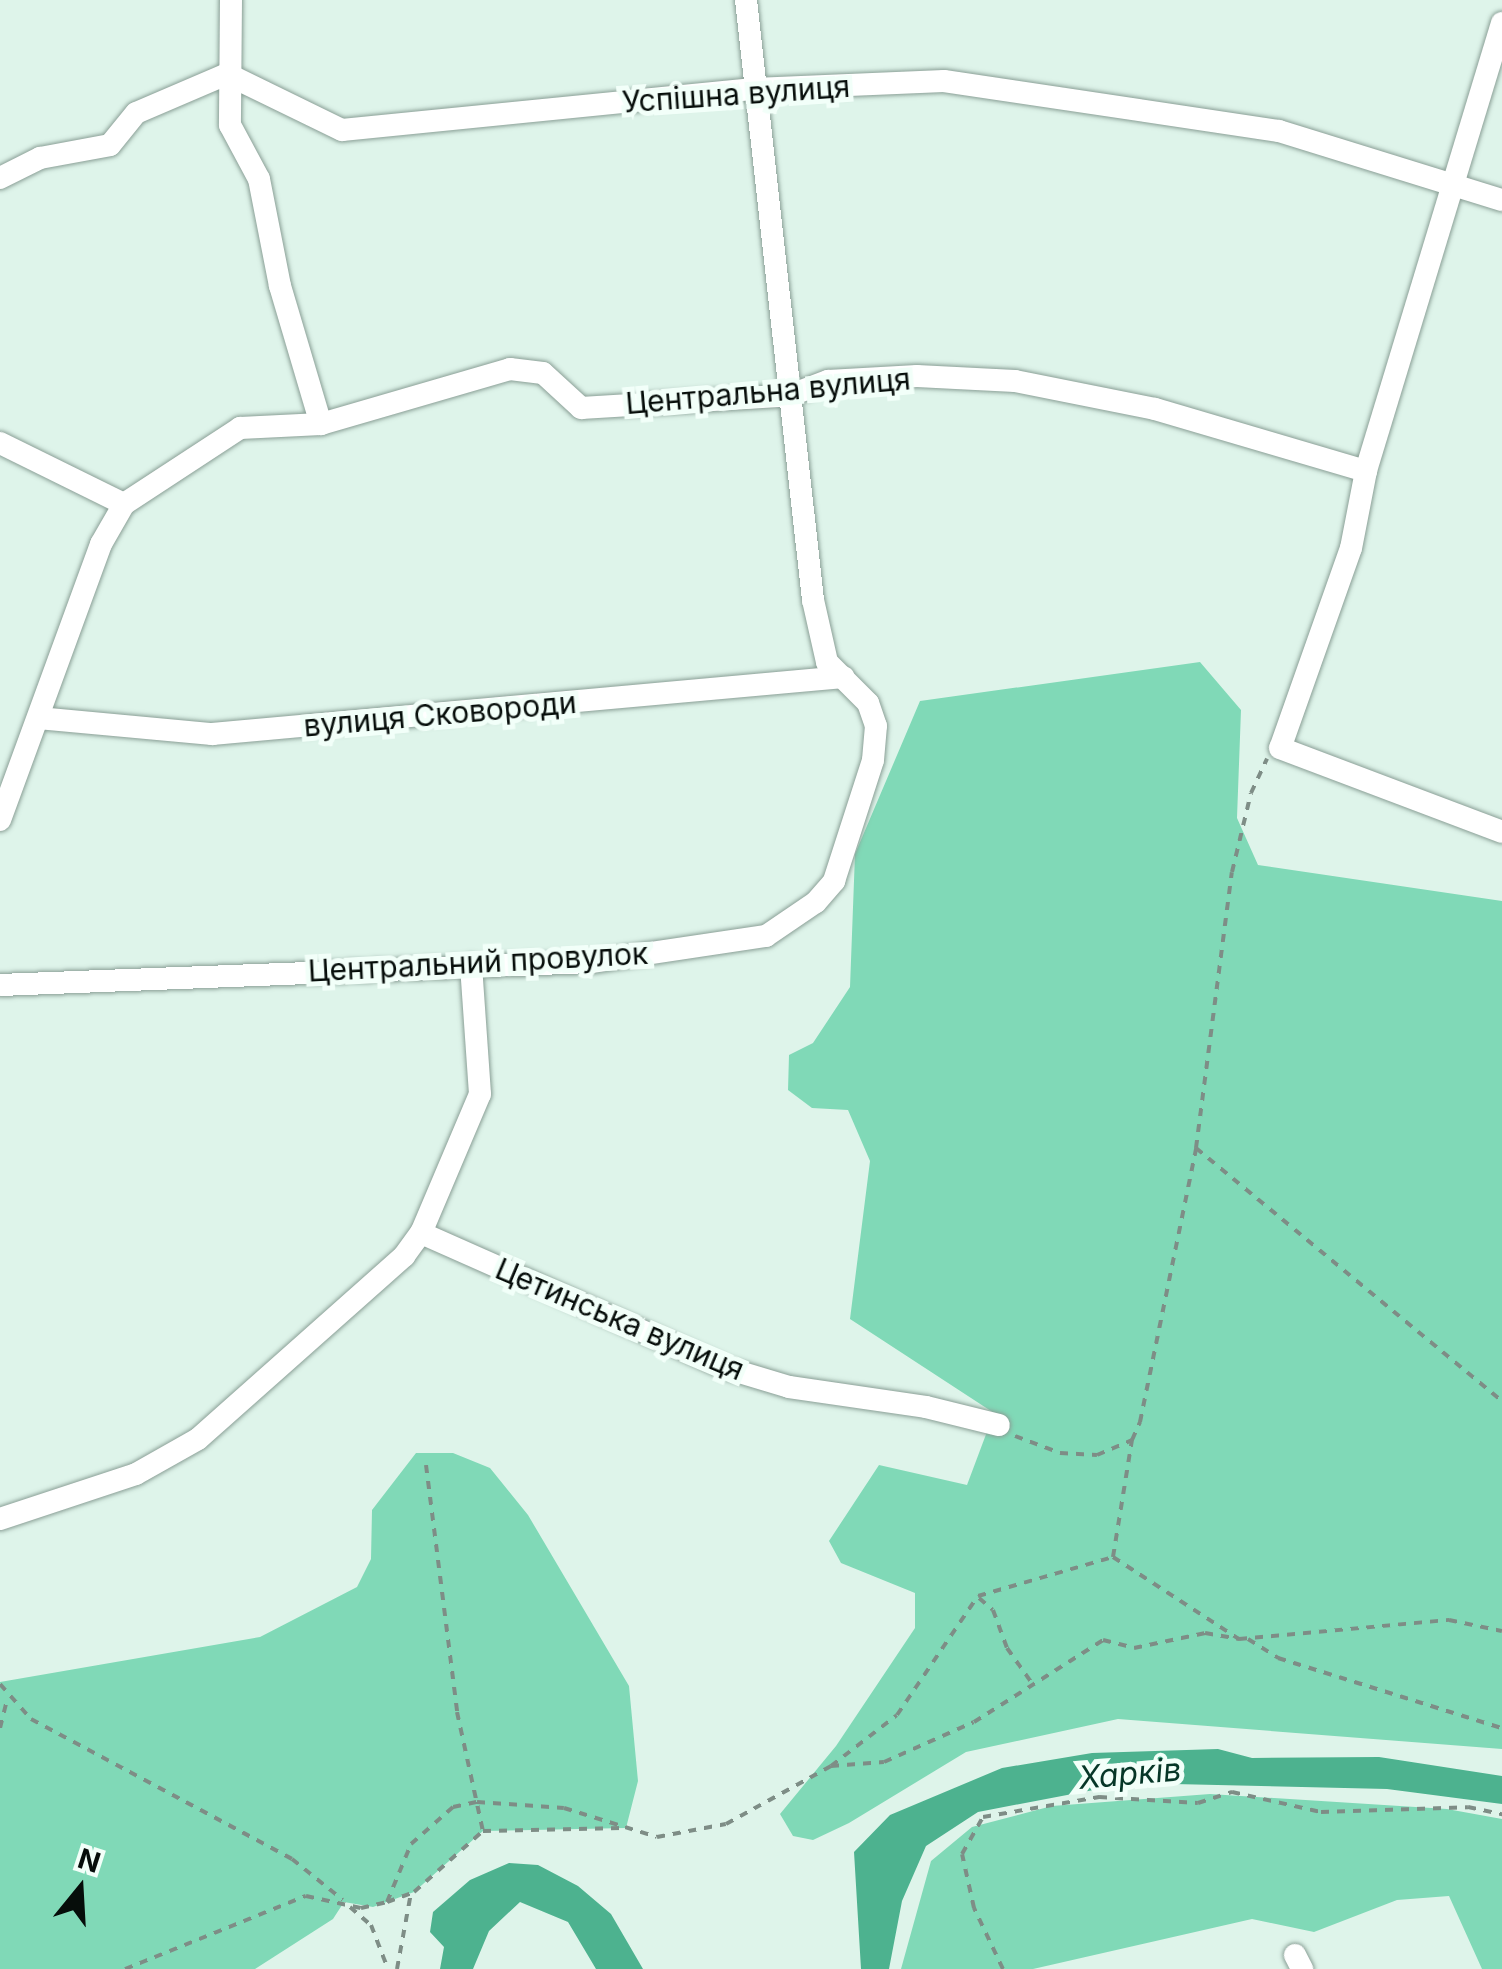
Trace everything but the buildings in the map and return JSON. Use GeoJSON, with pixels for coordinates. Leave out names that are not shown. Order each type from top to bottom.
{"type":"FeatureCollection","features":[{"type":"Feature","properties":{"kind":"street"},"geometry":{"type":"LineString","coordinates":[[231,0],[227,74],[230,125],[260,179],[280,286],[321,424]]}},
{"type":"Feature","properties":{"kind":"street","name":"Центральний провулок"},"geometry":{"type":"LineString","coordinates":[[0,985],[591,962],[766,936],[816,902],[834,881],[875,743],[868,703],[827,662],[812,600],[746,0]]}},
{"type":"Feature","properties":{"kind":"street"},"geometry":{"type":"LineString","coordinates":[[1502,23],[1456,188],[1366,471],[1351,548],[1280,748],[1502,832]]}},
{"type":"Feature","properties":{"kind":"street"},"geometry":{"type":"LineString","coordinates":[[0,178],[40,158],[110,146],[136,113],[227,74]]}},
{"type":"Feature","properties":{"kind":"street","name":"Успішна вулиця"},"geometry":{"type":"LineString","coordinates":[[227,74],[342,130],[754,89],[944,81],[1091,99],[1280,131],[1502,200]]}},
{"type":"Feature","properties":{"kind":"street","name":"Центральна вулиця"},"geometry":{"type":"LineString","coordinates":[[0,820],[100,544],[124,504],[240,428],[321,424],[510,369],[543,373],[581,408],[791,396],[828,381],[918,376],[1015,381],[1155,410],[1366,471]]}},
{"type":"Feature","properties":{"kind":"street"},"geometry":{"type":"LineString","coordinates":[[0,442],[124,504]]}},
{"type":"Feature","properties":{"kind":"street","name":"вулиця Сковороди"},"geometry":{"type":"LineString","coordinates":[[38,718],[212,734],[842,677]]}},
{"type":"Feature","properties":{"kind":"street"},"geometry":{"type":"LineString","coordinates":[[0,1518],[136,1474],[198,1440],[404,1256],[421,1233],[480,1094],[472,965]]}},
{"type":"Feature","properties":{"kind":"street","name":"Цетинська вулиця"},"geometry":{"type":"LineString","coordinates":[[421,1233],[726,1368],[788,1387],[926,1406],[998,1425]]}},
{"type":"Feature","properties":{"kind":"path"},"geometry":{"type":"LineString","coordinates":[[1113,1558],[1132,1440],[1196,1148],[1232,872],[1251,793],[1264,762],[1280,748]]}},
{"type":"Feature","properties":{"kind":"path"},"geometry":{"type":"LineString","coordinates":[[1196,1148],[1502,1401]]}},
{"type":"Feature","properties":{"kind":"path"},"geometry":{"type":"LineString","coordinates":[[998,1425],[1060,1453],[1097,1455],[1132,1440]]}},
{"type":"Feature","properties":{"kind":"path"},"geometry":{"type":"LineString","coordinates":[[426,1465],[457,1712],[483,1831]]}},
{"type":"Feature","properties":{"kind":"path"},"geometry":{"type":"LineString","coordinates":[[387,1902],[411,1844],[434,1817],[477,1802],[564,1808],[657,1838],[696,1835],[830,1766],[897,1715],[953,1642],[978,1596],[1113,1558],[1239,1639]]}},
{"type":"Feature","properties":{"kind":"path"},"geometry":{"type":"LineString","coordinates":[[978,1596],[993,1610],[1007,1648],[1034,1686]]}},
{"type":"Feature","properties":{"kind":"path"},"geometry":{"type":"LineString","coordinates":[[830,1766],[884,1762],[1034,1686],[1103,1640],[1134,1648],[1205,1633],[1248,1639],[1449,1620],[1502,1631]]}},
{"type":"Feature","properties":{"kind":"path"},"geometry":{"type":"LineString","coordinates":[[1248,1639],[1278,1658],[1502,1728]]}},
{"type":"Feature","properties":{"kind":"path"},"geometry":{"type":"LineString","coordinates":[[0,1684],[7,1698],[31,1720],[292,1859],[371,1926],[388,1969]]}},
{"type":"Feature","properties":{"kind":"path"},"geometry":{"type":"LineString","coordinates":[[0,1728],[7,1698]]}},
{"type":"Feature","properties":{"kind":"path"},"geometry":{"type":"LineString","coordinates":[[1002,1969],[974,1908],[962,1854],[983,1817],[1099,1798],[1198,1803],[1232,1792],[1322,1812],[1468,1808],[1502,1814]]}},
{"type":"Feature","properties":{"kind":"path"},"geometry":{"type":"LineString","coordinates":[[125,1969],[306,1896],[360,1908],[411,1893],[483,1831],[626,1828]]}},
{"type":"Feature","properties":{"kind":"path"},"geometry":{"type":"LineString","coordinates":[[397,1969],[411,1893]]}},
{"type":"Feature","properties":{"kind":"shaded area"},"geometry":{"type":"Polygon","coordinates":[[[1200,662],[1241,710],[1237,818],[1258,865],[1502,901],[1502,1749],[1118,1719],[966,1752],[849,1823],[813,1840],[793,1836],[780,1814],[836,1746],[915,1628],[915,1593],[841,1563],[829,1541],[879,1465],[967,1485],[994,1413],[850,1319],[870,1161],[848,1110],[812,1108],[788,1090],[789,1055],[813,1043],[850,987],[855,854],[920,701],[1200,662]]]}},
{"type":"Feature","properties":{"kind":"shaded area"},"geometry":{"type":"Polygon","coordinates":[[[416,1453],[453,1453],[490,1468],[528,1515],[629,1686],[638,1781],[626,1828],[483,1831],[414,1892],[373,1907],[344,1902],[333,1919],[255,1969],[0,1969],[0,1682],[260,1637],[357,1587],[371,1559],[372,1510],[416,1453]]]}},
{"type":"Feature","properties":{"kind":"shaded area"},"geometry":{"type":"Polygon","coordinates":[[[1210,1794],[1447,1809],[1502,1819],[1502,1969],[1482,1969],[1449,1896],[1397,1900],[1314,1932],[1252,1919],[1033,1969],[901,1969],[931,1861],[972,1827],[1052,1806],[1210,1794]]]}},
{"type":"Feature","properties":{"kind":"water","name":"Харків"},"geometry":{"type":"Polygon","coordinates":[[[1218,1749],[1252,1758],[1379,1757],[1502,1776],[1502,1804],[1387,1789],[1130,1783],[978,1812],[926,1846],[902,1901],[889,1969],[861,1969],[854,1852],[890,1815],[1002,1768],[1092,1753],[1218,1749]]]}},
{"type":"Feature","properties":{"kind":"water"},"geometry":{"type":"Polygon","coordinates":[[[509,1863],[538,1865],[578,1886],[611,1914],[643,1969],[596,1969],[568,1922],[520,1902],[489,1931],[473,1969],[440,1969],[444,1947],[430,1932],[433,1912],[470,1880],[509,1863]]]}}]}
